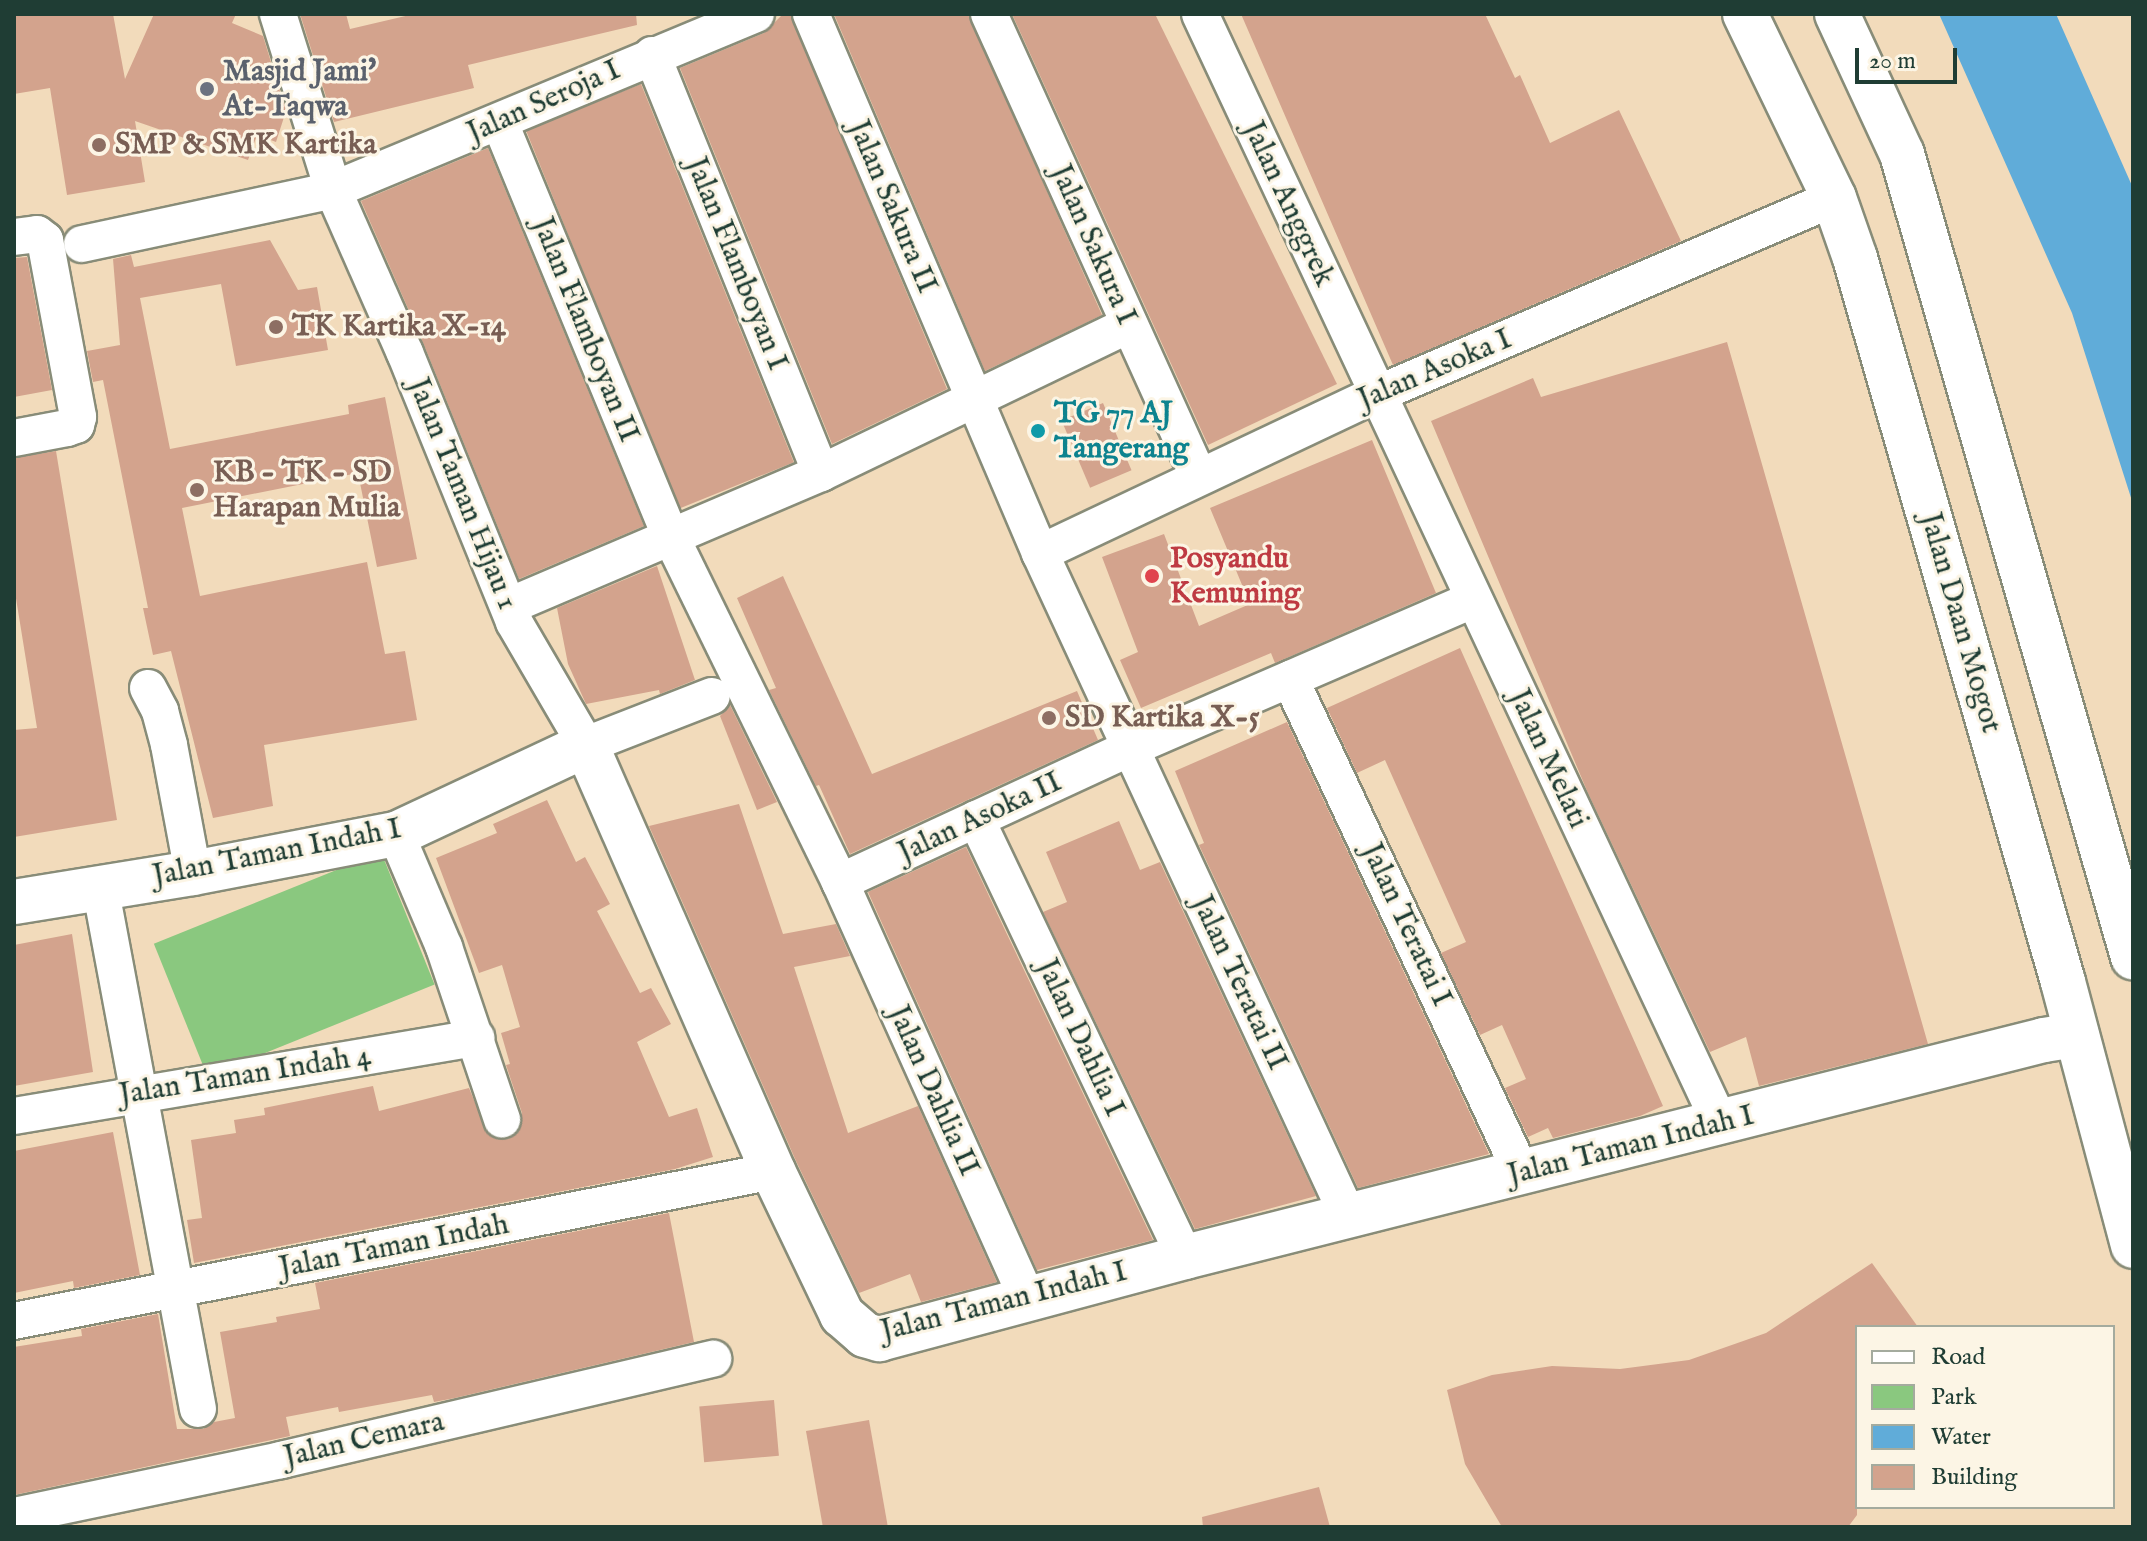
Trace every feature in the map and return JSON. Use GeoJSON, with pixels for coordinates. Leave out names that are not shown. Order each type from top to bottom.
{"type":"FeatureCollection","features":[{"type":"Feature","properties":{"kind":"main road","name":"Jalan Daan Mogot"},"geometry":{"type":"LineString","coordinates":[[1745,14],[1834,198],[1864,288],[2077,1035],[2133,1246]]}},
{"type":"Feature","properties":{"kind":"main road"},"geometry":{"type":"LineString","coordinates":[[1837,14],[1902,154],[2133,957]]}},
{"type":"Feature","properties":{"kind":"main road","name":"Jalan Taman Indah I"},"geometry":{"type":"LineString","coordinates":[[14,902],[193,873],[396,834],[586,745],[773,1171],[842,1315],[865,1335],[879,1339],[1185,1257],[2044,1040],[2077,1035]]}},
{"type":"Feature","properties":{"kind":"street","name":"Jalan Taman Hijau 1"},"geometry":{"type":"LineString","coordinates":[[278,14],[333,190],[405,353],[518,629],[586,745]]}},
{"type":"Feature","properties":{"kind":"street","name":"Jalan Seroja I"},"geometry":{"type":"LineString","coordinates":[[82,244],[333,190],[756,14]]}},
{"type":"Feature","properties":{"kind":"street","name":"Jalan Sakura II"},"geometry":{"type":"LineString","coordinates":[[811,14],[974,399]]}},
{"type":"Feature","properties":{"kind":"street","name":"Jalan Sakura I"},"geometry":{"type":"LineString","coordinates":[[989,14],[1198,475]]}},
{"type":"Feature","properties":{"kind":"street","name":"Jalan Anggrek"},"geometry":{"type":"LineString","coordinates":[[1200,14],[1375,395]]}},
{"type":"Feature","properties":{"kind":"street","name":"Jalan Flamboyan I"},"geometry":{"type":"LineString","coordinates":[[652,55],[821,473]]}},
{"type":"Feature","properties":{"kind":"street","name":"Jalan Flamboyan II"},"geometry":{"type":"LineString","coordinates":[[500,123],[671,537]]}},
{"type":"Feature","properties":{"kind":"street","name":"Jalan Asoka I"},"geometry":{"type":"LineString","coordinates":[[1040,553],[1198,475],[1375,395],[1834,198]]}},
{"type":"Feature","properties":{"kind":"street"},"geometry":{"type":"LineString","coordinates":[[14,438],[76,425],[78,417],[45,240],[26,236]]}},
{"type":"Feature","properties":{"kind":"street"},"geometry":{"type":"LineString","coordinates":[[509,606],[821,473],[1129,325]]}},
{"type":"Feature","properties":{"kind":"street","name":"Jalan Melati"},"geometry":{"type":"LineString","coordinates":[[1375,395],[1720,1123]]}},
{"type":"Feature","properties":{"kind":"street"},"geometry":{"type":"LineString","coordinates":[[974,399],[1128,749]]}},
{"type":"Feature","properties":{"kind":"street"},"geometry":{"type":"LineString","coordinates":[[671,537],[840,882]]}},
{"type":"Feature","properties":{"kind":"street","name":"Jalan Asoka II"},"geometry":{"type":"LineString","coordinates":[[840,882],[1128,749],[1473,600]]}},
{"type":"Feature","properties":{"kind":"street","name":"Jalan Teratai I"},"geometry":{"type":"LineString","coordinates":[[1290,679],[1521,1172]]}},
{"type":"Feature","properties":{"kind":"street"},"geometry":{"type":"LineString","coordinates":[[148,688],[160,711],[169,745],[193,873]]}},
{"type":"Feature","properties":{"kind":"street"},"geometry":{"type":"LineString","coordinates":[[586,745],[712,696]]}},
{"type":"Feature","properties":{"kind":"street","name":"Jalan Teratai II"},"geometry":{"type":"LineString","coordinates":[[1128,749],[1349,1218]]}},
{"type":"Feature","properties":{"kind":"street","name":"Jalan Dahlia I"},"geometry":{"type":"LineString","coordinates":[[976,819],[1185,1257]]}},
{"type":"Feature","properties":{"kind":"street"},"geometry":{"type":"LineString","coordinates":[[396,834],[444,947],[502,1119]]}},
{"type":"Feature","properties":{"kind":"street","name":"Jalan Dahlia II"},"geometry":{"type":"LineString","coordinates":[[840,882],[1027,1298]]}},
{"type":"Feature","properties":{"kind":"street"},"geometry":{"type":"LineString","coordinates":[[100,886],[198,1409]]}},
{"type":"Feature","properties":{"kind":"street","name":"Jalan Taman Indah 4"},"geometry":{"type":"LineString","coordinates":[[14,1116],[476,1038]]}},
{"type":"Feature","properties":{"kind":"street","name":"Jalan Taman Indah"},"geometry":{"type":"LineString","coordinates":[[14,1321],[773,1171]]}},
{"type":"Feature","properties":{"kind":"street","name":"Jalan Cemara"},"geometry":{"type":"LineString","coordinates":[[14,1516],[281,1460],[713,1359]]}},
{"type":"Feature","properties":{"kind":"green space"},"geometry":{"type":"Polygon","coordinates":[[[381,852],[435,985],[207,1076],[154,944],[381,852]]]}},
{"type":"Feature","properties":{"kind":"water"},"geometry":{"type":"Polygon","coordinates":[[[1939,14],[2056,14],[2133,188],[2133,504],[2072,313],[1939,14]]]}},
{"type":"Feature","properties":{"kind":"building"},"geometry":{"type":"Polygon","coordinates":[[[14,14],[113,14],[125,79],[154,14],[236,14],[232,23],[263,36],[286,111],[276,142],[257,135],[248,160],[135,121],[145,182],[67,195],[50,88],[14,94],[14,14]]]}},
{"type":"Feature","properties":{"kind":"building"},"geometry":{"type":"Polygon","coordinates":[[[300,14],[346,14],[350,29],[414,14],[636,14],[637,25],[468,65],[474,88],[334,122],[300,14]]]}},
{"type":"Feature","properties":{"kind":"building"},"geometry":{"type":"Polygon","coordinates":[[[783,14],[790,14],[947,389],[832,444],[680,68],[764,33],[783,14]]]}},
{"type":"Feature","properties":{"kind":"building"},"geometry":{"type":"Polygon","coordinates":[[[834,14],[968,14],[1102,315],[985,371],[834,14]]]}},
{"type":"Feature","properties":{"kind":"building"},"geometry":{"type":"Polygon","coordinates":[[[1012,14],[1155,14],[1337,384],[1208,445],[1012,14]]]}},
{"type":"Feature","properties":{"kind":"building"},"geometry":{"type":"Polygon","coordinates":[[[1241,14],[1485,14],[1515,78],[1520,75],[1550,143],[1619,110],[1681,241],[1393,365],[1241,14]]]}},
{"type":"Feature","properties":{"kind":"building"},"geometry":{"type":"Polygon","coordinates":[[[641,84],[794,462],[679,509],[526,130],[641,84]]]}},
{"type":"Feature","properties":{"kind":"building"},"geometry":{"type":"Polygon","coordinates":[[[488,148],[644,526],[519,579],[424,345],[361,201],[488,148]]]}},
{"type":"Feature","properties":{"kind":"building"},"geometry":{"type":"Polygon","coordinates":[[[270,240],[298,290],[317,287],[328,350],[236,366],[221,284],[140,298],[170,449],[349,414],[348,405],[385,397],[417,559],[377,567],[358,473],[182,508],[200,596],[367,562],[385,654],[405,651],[417,720],[264,745],[273,806],[213,818],[171,651],[153,655],[143,608],[148,608],[103,380],[93,382],[87,351],[120,345],[113,259],[131,255],[134,267],[270,240]]]}},
{"type":"Feature","properties":{"kind":"building"},"geometry":{"type":"Polygon","coordinates":[[[27,257],[52,390],[14,397],[14,258],[27,257]]]}},
{"type":"Feature","properties":{"kind":"building"},"geometry":{"type":"Polygon","coordinates":[[[1727,342],[1928,1044],[1759,1086],[1746,1037],[1710,1052],[1588,793],[1431,421],[1533,378],[1541,397],[1727,342]]]}},
{"type":"Feature","properties":{"kind":"building"},"geometry":{"type":"Polygon","coordinates":[[[1103,403],[1132,470],[1090,488],[1062,421],[1103,403]]]}},
{"type":"Feature","properties":{"kind":"building"},"geometry":{"type":"Polygon","coordinates":[[[1372,440],[1436,593],[1275,663],[1271,653],[1141,708],[1120,660],[1138,652],[1102,557],[1164,534],[1199,626],[1250,604],[1210,508],[1372,440]]]}},
{"type":"Feature","properties":{"kind":"building"},"geometry":{"type":"Polygon","coordinates":[[[56,451],[117,820],[14,837],[14,730],[37,728],[14,586],[14,458],[56,451]]]}},
{"type":"Feature","properties":{"kind":"building"},"geometry":{"type":"Polygon","coordinates":[[[657,566],[695,680],[660,694],[659,690],[586,704],[568,664],[557,608],[657,566]]]}},
{"type":"Feature","properties":{"kind":"building","name":"SD Kartika X-5"},"geometry":{"type":"Polygon","coordinates":[[[783,576],[872,774],[1077,691],[1098,740],[850,854],[819,785],[816,786],[769,690],[776,688],[737,598],[783,576]]]}},
{"type":"Feature","properties":{"kind":"building"},"geometry":{"type":"Polygon","coordinates":[[[1460,648],[1663,1106],[1640,1116],[1553,1138],[1548,1128],[1528,1137],[1505,1088],[1526,1079],[1502,1025],[1480,1035],[1441,953],[1466,942],[1385,760],[1357,773],[1327,708],[1460,648]]]}},
{"type":"Feature","properties":{"kind":"building"},"geometry":{"type":"Polygon","coordinates":[[[730,705],[777,802],[757,810],[720,716],[730,705]]]}},
{"type":"Feature","properties":{"kind":"building"},"geometry":{"type":"Polygon","coordinates":[[[1287,722],[1489,1154],[1358,1188],[1199,845],[1204,843],[1175,771],[1287,722]]]}},
{"type":"Feature","properties":{"kind":"building"},"geometry":{"type":"Polygon","coordinates":[[[547,800],[576,862],[585,857],[610,904],[597,911],[640,993],[651,988],[671,1024],[637,1042],[669,1117],[697,1108],[713,1157],[675,1169],[194,1263],[187,1220],[202,1218],[191,1140],[236,1133],[234,1120],[265,1115],[264,1108],[373,1086],[379,1111],[469,1088],[488,1134],[508,1139],[518,1132],[522,1113],[506,1065],[510,1064],[501,1033],[520,1027],[502,965],[479,973],[436,858],[497,833],[493,824],[547,800]]]}},
{"type":"Feature","properties":{"kind":"building"},"geometry":{"type":"Polygon","coordinates":[[[739,804],[783,934],[836,924],[850,956],[794,967],[848,1133],[918,1106],[997,1282],[921,1302],[910,1274],[859,1293],[796,1161],[649,826],[739,804]]]}},
{"type":"Feature","properties":{"kind":"building"},"geometry":{"type":"Polygon","coordinates":[[[1119,821],[1140,870],[1160,862],[1316,1196],[1195,1229],[1043,912],[1067,902],[1046,852],[1119,821]]]}},
{"type":"Feature","properties":{"kind":"building"},"geometry":{"type":"Polygon","coordinates":[[[966,847],[1153,1240],[1037,1270],[868,892],[966,847]]]}},
{"type":"Feature","properties":{"kind":"building"},"geometry":{"type":"Polygon","coordinates":[[[72,934],[93,1072],[14,1086],[14,945],[72,934]]]}},
{"type":"Feature","properties":{"kind":"building"},"geometry":{"type":"Polygon","coordinates":[[[113,1132],[140,1275],[74,1288],[73,1281],[14,1293],[14,1151],[113,1132]]]}},
{"type":"Feature","properties":{"kind":"building"},"geometry":{"type":"Polygon","coordinates":[[[669,1213],[694,1342],[434,1402],[432,1395],[339,1412],[338,1407],[286,1417],[290,1436],[14,1495],[14,1347],[82,1336],[81,1329],[158,1314],[177,1429],[203,1429],[214,1422],[235,1418],[220,1332],[277,1322],[276,1317],[320,1309],[315,1283],[669,1213]]]}},
{"type":"Feature","properties":{"kind":"building"},"geometry":{"type":"Polygon","coordinates":[[[1872,1263],[1917,1325],[1855,1325],[1857,1515],[1848,1527],[1502,1527],[1465,1464],[1447,1390],[1492,1375],[1552,1366],[1620,1369],[1689,1360],[1766,1333],[1872,1263]]]}},
{"type":"Feature","properties":{"kind":"building"},"geometry":{"type":"Polygon","coordinates":[[[774,1400],[779,1456],[704,1462],[699,1407],[774,1400]]]}},
{"type":"Feature","properties":{"kind":"building"},"geometry":{"type":"Polygon","coordinates":[[[869,1420],[888,1527],[823,1527],[806,1431],[869,1420]]]}},
{"type":"Feature","properties":{"kind":"building"},"geometry":{"type":"Polygon","coordinates":[[[1319,1487],[1330,1527],[1203,1527],[1202,1517],[1319,1487]]]}},
{"type":"Feature","properties":{"kind":"place","name":"Masjid Jami' At-Taqwa"},"geometry":{"type":"Point","coordinates":[207,89]}},
{"type":"Feature","properties":{"kind":"place","name":"SMP & SMK Kartika"},"geometry":{"type":"Point","coordinates":[99,145]}},
{"type":"Feature","properties":{"kind":"place","name":"TK Kartika X-14"},"geometry":{"type":"Point","coordinates":[276,327]}},
{"type":"Feature","properties":{"kind":"place","name":"TG 77 AJ Tangerang"},"geometry":{"type":"Point","coordinates":[1038,431]}},
{"type":"Feature","properties":{"kind":"place","name":"KB - TK - SD Harapan Mulia"},"geometry":{"type":"Point","coordinates":[197,490]}},
{"type":"Feature","properties":{"kind":"place","name":"Posyandu Kemuning"},"geometry":{"type":"Point","coordinates":[1152,576]}},
{"type":"Feature","properties":{"kind":"place","name":"SD Kartika X-5"},"geometry":{"type":"Point","coordinates":[1049,718]}}]}
